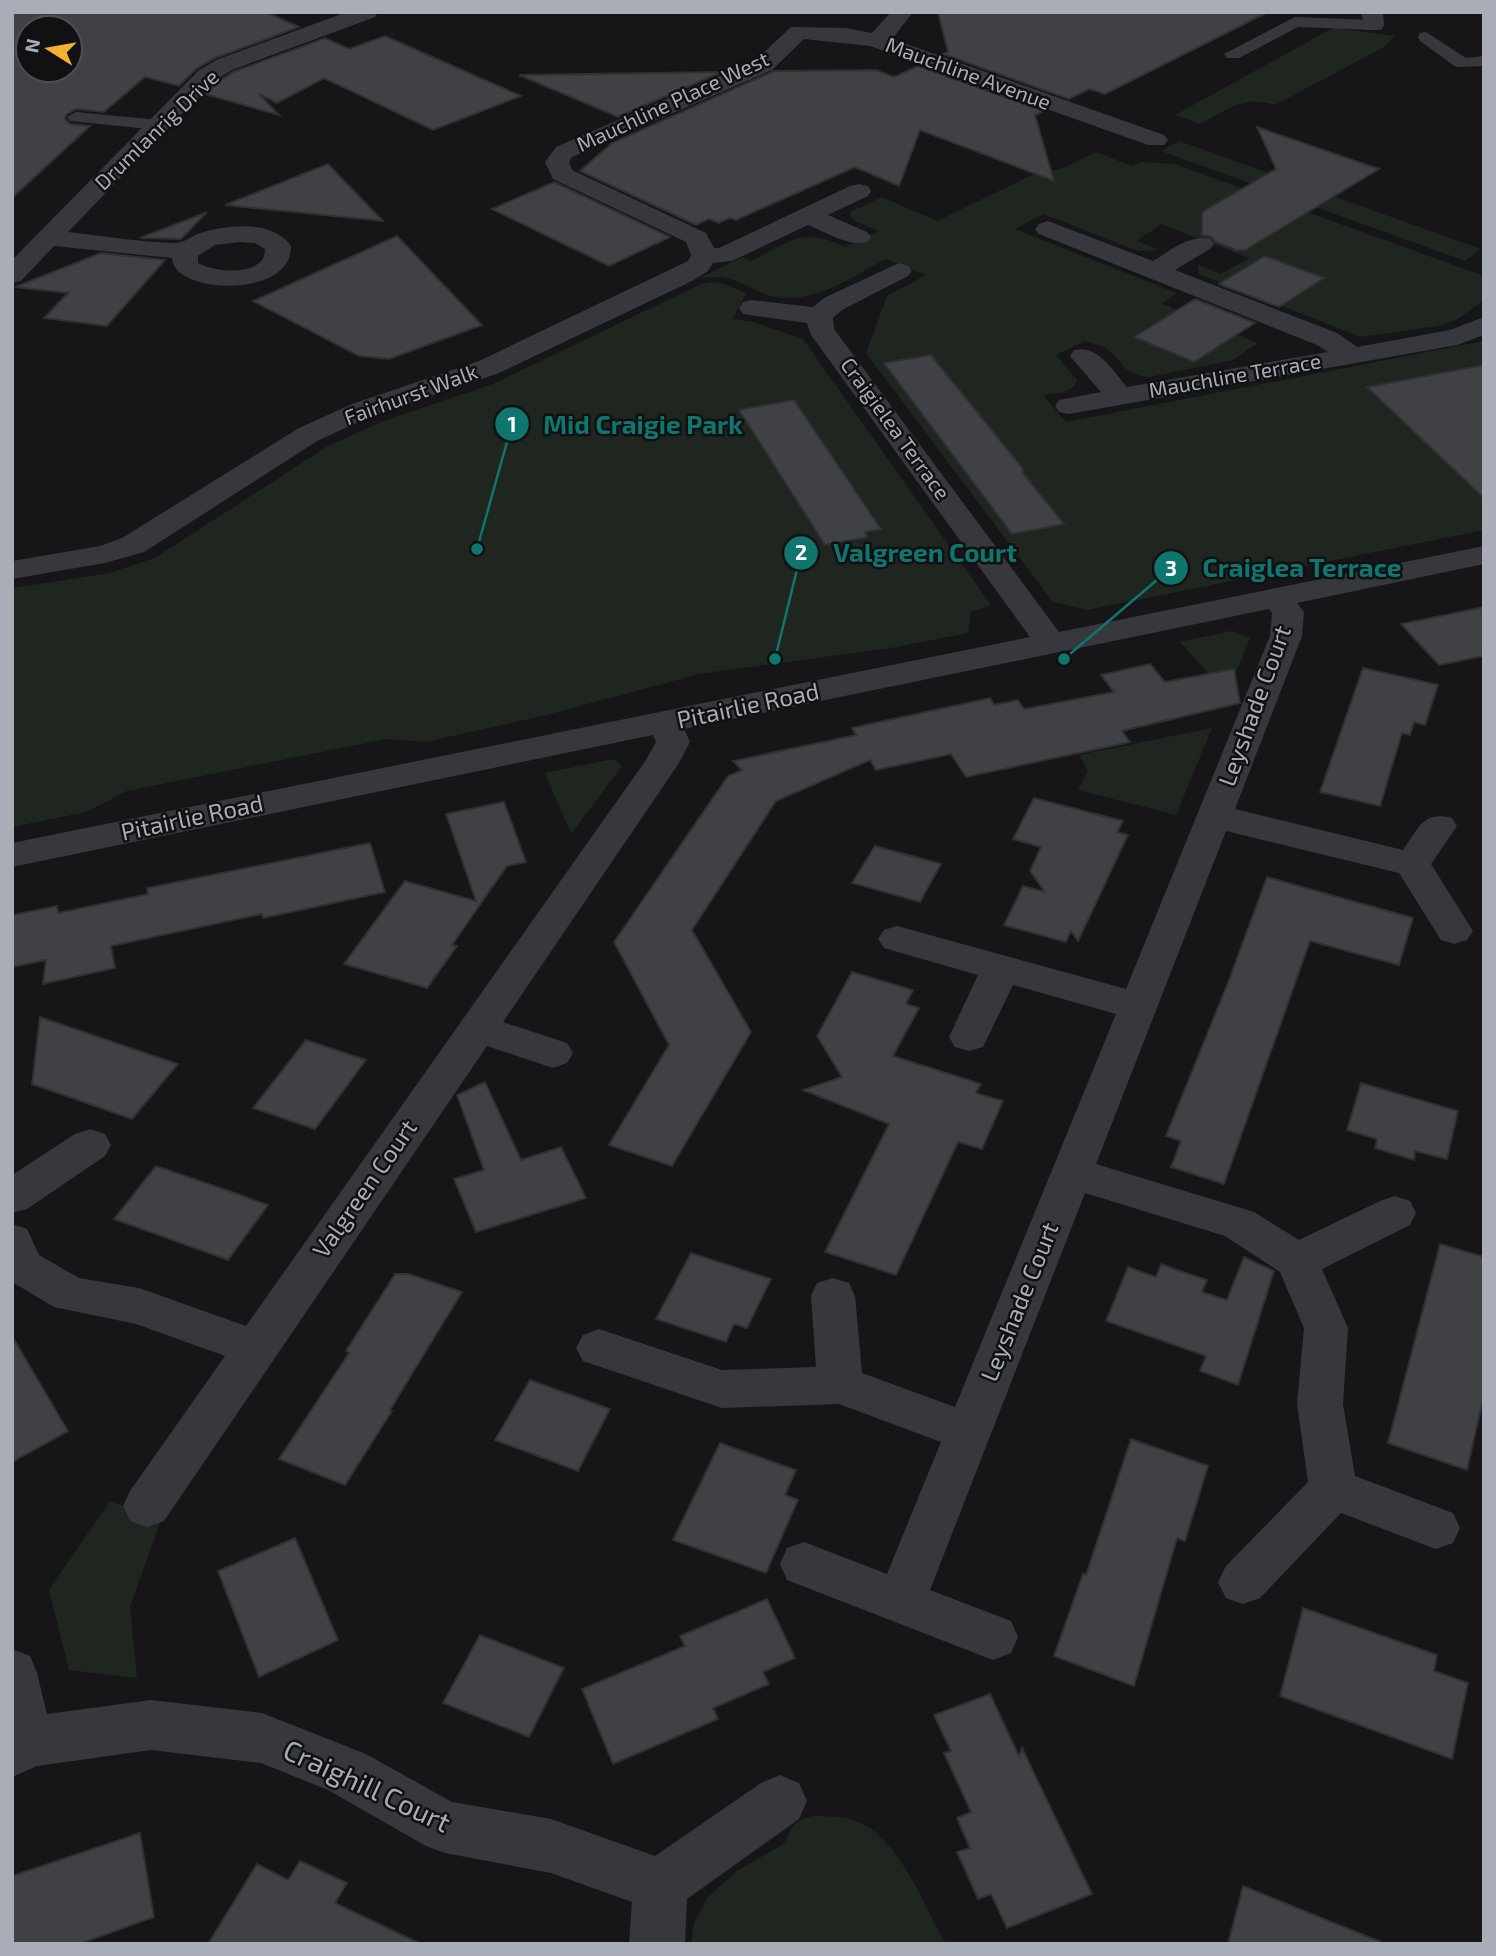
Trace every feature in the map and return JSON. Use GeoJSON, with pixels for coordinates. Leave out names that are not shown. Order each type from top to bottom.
{"type":"FeatureCollection","features":[{"type":"Feature","properties":{"kind":"street","name":"Drumlanrig Drive"},"geometry":{"type":"LineString","coordinates":[[12,275],[206,76],[224,65],[367,12]]}},
{"type":"Feature","properties":{"kind":"street"},"geometry":{"type":"LineString","coordinates":[[875,40],[884,35],[903,12]]}},
{"type":"Feature","properties":{"kind":"street","name":"Mauchline Avenue"},"geometry":{"type":"LineString","coordinates":[[795,22],[875,40],[1156,140]]}},
{"type":"Feature","properties":{"kind":"street","name":"Mauchline Place West"},"geometry":{"type":"LineString","coordinates":[[704,255],[697,238],[562,174],[557,162],[564,152],[764,65],[784,49],[795,22]]}},
{"type":"Feature","properties":{"kind":"street"},"geometry":{"type":"LineString","coordinates":[[704,255],[723,256],[859,191]]}},
{"type":"Feature","properties":{"kind":"street"},"geometry":{"type":"LineString","coordinates":[[808,216],[858,237]]}},
{"type":"Feature","properties":{"kind":"street","name":"Mauchline Terrace"},"geometry":{"type":"LineString","coordinates":[[1048,229],[1327,339],[1351,355]]}},
{"type":"Feature","properties":{"kind":"street"},"geometry":{"type":"LineString","coordinates":[[49,238],[186,252]]}},
{"type":"Feature","properties":{"kind":"street"},"geometry":{"type":"LineString","coordinates":[[1155,271],[1200,244]]}},
{"type":"Feature","properties":{"kind":"street","name":"Fairhurst Walk"},"geometry":{"type":"LineString","coordinates":[[12,570],[105,554],[133,545],[309,434],[362,410],[489,367],[683,275],[699,266],[704,255]]}},
{"type":"Feature","properties":{"kind":"street"},"geometry":{"type":"LineString","coordinates":[[752,308],[819,316],[833,304],[899,271]]}},
{"type":"Feature","properties":{"kind":"street","name":"Craigielea Terrace"},"geometry":{"type":"LineString","coordinates":[[819,316],[821,329],[1050,642]]}},
{"type":"Feature","properties":{"kind":"street","name":"Mauchline Terrace"},"geometry":{"type":"LineString","coordinates":[[1069,406],[1457,337],[1484,325]]}},
{"type":"Feature","properties":{"kind":"street","name":"Mauchline Terrace"},"geometry":{"type":"LineString","coordinates":[[1084,356],[1120,397]]}},
{"type":"Feature","properties":{"kind":"street","name":"Pitairlie Road"},"geometry":{"type":"LineString","coordinates":[[12,855],[1484,555]]}},
{"type":"Feature","properties":{"kind":"street","name":"Leyshade Court"},"geometry":{"type":"LineString","coordinates":[[901,1601],[1286,636],[1288,612],[1277,598]]}},
{"type":"Feature","properties":{"kind":"street","name":"Valgreen Court"},"geometry":{"type":"LineString","coordinates":[[147,1506],[662,763],[673,741],[665,723]]}},
{"type":"Feature","properties":{"kind":"street","name":"Leyshade Court"},"geometry":{"type":"LineString","coordinates":[[1214,816],[1412,864]]}},
{"type":"Feature","properties":{"kind":"street"},"geometry":{"type":"LineString","coordinates":[[1439,826],[1412,864],[1454,931]]}},
{"type":"Feature","properties":{"kind":"street"},"geometry":{"type":"LineString","coordinates":[[897,939],[1138,1006]]}},
{"type":"Feature","properties":{"kind":"street"},"geometry":{"type":"LineString","coordinates":[[969,1037],[1001,968]]}},
{"type":"Feature","properties":{"kind":"street"},"geometry":{"type":"LineString","coordinates":[[476,1028],[554,1053]]}},
{"type":"Feature","properties":{"kind":"street"},"geometry":{"type":"LineString","coordinates":[[12,1197],[90,1145]]}},
{"type":"Feature","properties":{"kind":"street"},"geometry":{"type":"LineString","coordinates":[[1071,1172],[1239,1224],[1297,1261],[1325,1328],[1320,1404],[1333,1489]]}},
{"type":"Feature","properties":{"kind":"street"},"geometry":{"type":"LineString","coordinates":[[1297,1261],[1395,1213]]}},
{"type":"Feature","properties":{"kind":"street"},"geometry":{"type":"LineString","coordinates":[[12,1241],[21,1266],[70,1294],[139,1306],[254,1349]]}},
{"type":"Feature","properties":{"kind":"street"},"geometry":{"type":"LineString","coordinates":[[833,1296],[840,1385]]}},
{"type":"Feature","properties":{"kind":"street"},"geometry":{"type":"LineString","coordinates":[[599,1348],[722,1389],[840,1385],[968,1432]]}},
{"type":"Feature","properties":{"kind":"street"},"geometry":{"type":"LineString","coordinates":[[1333,1489],[1436,1528]]}},
{"type":"Feature","properties":{"kind":"street"},"geometry":{"type":"LineString","coordinates":[[1243,1582],[1333,1489]]}},
{"type":"Feature","properties":{"kind":"street"},"geometry":{"type":"LineString","coordinates":[[804,1564],[993,1637]]}},
{"type":"Feature","properties":{"kind":"street","name":"Craighill Court"},"geometry":{"type":"LineString","coordinates":[[12,1673],[19,1747],[151,1725],[262,1738],[348,1772],[445,1827],[551,1846],[660,1885]]}},
{"type":"Feature","properties":{"kind":"street"},"geometry":{"type":"LineString","coordinates":[[657,1944],[660,1885],[780,1801]]}},
{"type":"Feature","properties":{"kind":"lane"},"geometry":{"type":"LineString","coordinates":[[1233,54],[1288,17],[1373,19]]}},
{"type":"Feature","properties":{"kind":"lane"},"geometry":{"type":"LineString","coordinates":[[1426,37],[1462,63],[1484,61]]}},
{"type":"Feature","properties":{"kind":"lane"},"geometry":{"type":"LineString","coordinates":[[76,117],[159,125]]}},
{"type":"Feature","properties":{"kind":"shaded area"},"geometry":{"type":"Polygon","coordinates":[[[1333,28],[1395,36],[1382,48],[1275,105],[1254,102],[1236,105],[1200,124],[1175,115],[1333,28]]]}},
{"type":"Feature","properties":{"kind":"shaded area"},"geometry":{"type":"Polygon","coordinates":[[[1179,141],[1481,249],[1465,261],[1161,151],[1179,141]]]}},
{"type":"Feature","properties":{"kind":"shaded area"},"geometry":{"type":"Polygon","coordinates":[[[1096,152],[1132,166],[1141,162],[1175,164],[1484,276],[1484,300],[1456,320],[1438,326],[1361,337],[1199,274],[1198,265],[1221,274],[1249,258],[1161,224],[1137,241],[1159,250],[1138,251],[1043,214],[1015,229],[1177,293],[1162,304],[1258,343],[1233,360],[1150,377],[1133,373],[1102,346],[1085,341],[1056,355],[1077,380],[1075,385],[1063,392],[1043,395],[1066,422],[1484,341],[1484,530],[1087,610],[1053,602],[866,353],[887,296],[926,275],[886,259],[831,288],[802,297],[787,298],[771,296],[726,278],[699,278],[743,257],[751,261],[797,239],[818,238],[846,247],[878,231],[850,216],[852,211],[882,197],[937,221],[1038,172],[1061,169],[1096,152]]]}},
{"type":"Feature","properties":{"kind":"shaded area"},"geometry":{"type":"Polygon","coordinates":[[[713,282],[746,293],[733,319],[753,322],[803,339],[991,605],[971,612],[968,633],[891,648],[699,674],[543,716],[426,742],[386,739],[127,791],[86,812],[12,827],[12,588],[110,573],[155,558],[328,446],[383,421],[493,384],[701,284],[713,282]]]}},
{"type":"Feature","properties":{"kind":"shaded area"},"geometry":{"type":"Polygon","coordinates":[[[1231,631],[1250,638],[1227,694],[1180,642],[1231,631]]]}},
{"type":"Feature","properties":{"kind":"shaded area"},"geometry":{"type":"Polygon","coordinates":[[[1212,728],[1176,815],[1078,790],[1088,771],[1079,755],[1212,728]]]}},
{"type":"Feature","properties":{"kind":"shaded area"},"geometry":{"type":"Polygon","coordinates":[[[613,759],[622,766],[571,834],[545,773],[613,759]]]}},
{"type":"Feature","properties":{"kind":"shaded area"},"geometry":{"type":"Polygon","coordinates":[[[110,1501],[161,1520],[130,1607],[137,1678],[69,1670],[49,1590],[110,1501]]]}},
{"type":"Feature","properties":{"kind":"shaded area"},"geometry":{"type":"Polygon","coordinates":[[[815,1815],[853,1820],[869,1827],[883,1839],[908,1872],[946,1944],[691,1944],[694,1923],[707,1898],[737,1871],[785,1843],[791,1829],[800,1820],[815,1815]]]}},
{"type":"Feature","properties":{"kind":"building"},"geometry":{"type":"Polygon","coordinates":[[[12,12],[266,12],[299,27],[215,58],[196,69],[179,86],[145,77],[104,112],[76,109],[66,115],[65,119],[70,124],[90,126],[12,198],[12,12]]]}},
{"type":"Feature","properties":{"kind":"building"},"geometry":{"type":"Polygon","coordinates":[[[938,12],[1268,12],[1105,94],[1089,89],[1069,99],[943,54],[948,52],[938,12]]]}},
{"type":"Feature","properties":{"kind":"building"},"geometry":{"type":"Polygon","coordinates":[[[385,36],[521,96],[433,130],[324,78],[277,103],[259,94],[279,115],[205,94],[233,72],[325,38],[349,49],[385,36]]]}},
{"type":"Feature","properties":{"kind":"building"},"geometry":{"type":"Polygon","coordinates":[[[918,66],[1044,111],[1035,115],[1054,181],[920,130],[899,186],[855,167],[736,220],[730,218],[719,223],[709,219],[696,225],[580,171],[612,143],[774,71],[876,70],[894,77],[918,66]]]}},
{"type":"Feature","properties":{"kind":"building"},"geometry":{"type":"Polygon","coordinates":[[[722,72],[618,117],[519,75],[722,72]]]}},
{"type":"Feature","properties":{"kind":"building"},"geometry":{"type":"Polygon","coordinates":[[[1257,127],[1379,169],[1245,250],[1236,250],[1216,242],[1210,236],[1202,235],[1202,212],[1276,169],[1257,127]]]}},
{"type":"Feature","properties":{"kind":"building"},"geometry":{"type":"Polygon","coordinates":[[[328,164],[383,221],[225,205],[328,164]]]}},
{"type":"Feature","properties":{"kind":"building"},"geometry":{"type":"Polygon","coordinates":[[[554,182],[670,237],[609,266],[492,209],[554,182]]]}},
{"type":"Feature","properties":{"kind":"building"},"geometry":{"type":"Polygon","coordinates":[[[207,212],[181,239],[140,238],[207,212]]]}},
{"type":"Feature","properties":{"kind":"building"},"geometry":{"type":"Polygon","coordinates":[[[397,236],[482,325],[389,359],[359,356],[253,301],[397,236]]]}},
{"type":"Feature","properties":{"kind":"building"},"geometry":{"type":"Polygon","coordinates":[[[101,253],[165,260],[107,326],[44,318],[68,293],[15,287],[101,253]]]}},
{"type":"Feature","properties":{"kind":"building"},"geometry":{"type":"Polygon","coordinates":[[[1265,256],[1324,278],[1279,307],[1219,284],[1265,256]]]}},
{"type":"Feature","properties":{"kind":"building"},"geometry":{"type":"Polygon","coordinates":[[[1195,299],[1255,323],[1194,362],[1134,337],[1195,299]]]}},
{"type":"Feature","properties":{"kind":"building"},"geometry":{"type":"Polygon","coordinates":[[[931,355],[1064,524],[1012,534],[884,363],[931,355]]]}},
{"type":"Feature","properties":{"kind":"building"},"geometry":{"type":"Polygon","coordinates":[[[1484,365],[1484,498],[1367,387],[1484,365]]]}},
{"type":"Feature","properties":{"kind":"building"},"geometry":{"type":"Polygon","coordinates":[[[794,400],[881,529],[865,532],[868,537],[825,545],[739,410],[794,400]]]}},
{"type":"Feature","properties":{"kind":"building"},"geometry":{"type":"Polygon","coordinates":[[[1484,607],[1484,656],[1439,665],[1401,624],[1484,607]]]}},
{"type":"Feature","properties":{"kind":"building"},"geometry":{"type":"Polygon","coordinates":[[[1150,664],[1165,682],[1234,669],[1240,703],[1122,731],[1130,742],[966,777],[951,754],[876,770],[870,760],[776,801],[692,930],[751,1032],[672,1166],[609,1145],[669,1045],[614,942],[728,776],[742,770],[733,761],[856,735],[852,728],[990,698],[994,705],[1018,700],[1024,709],[1114,692],[1101,675],[1150,664]]]}},
{"type":"Feature","properties":{"kind":"building"},"geometry":{"type":"Polygon","coordinates":[[[1363,668],[1438,685],[1425,725],[1414,722],[1410,735],[1402,733],[1380,806],[1320,792],[1363,668]]]}},
{"type":"Feature","properties":{"kind":"building"},"geometry":{"type":"Polygon","coordinates":[[[1034,798],[1123,821],[1117,832],[1128,835],[1078,941],[1071,931],[1066,942],[1004,925],[1023,886],[1045,892],[1030,871],[1041,847],[1013,839],[1034,798]]]}},
{"type":"Feature","properties":{"kind":"building"},"geometry":{"type":"Polygon","coordinates":[[[504,802],[526,862],[507,866],[452,945],[457,946],[427,988],[344,964],[405,881],[476,901],[446,814],[504,802]]]}},
{"type":"Feature","properties":{"kind":"building"},"geometry":{"type":"Polygon","coordinates":[[[370,843],[385,892],[263,918],[262,914],[111,946],[115,968],[43,984],[46,960],[12,967],[12,915],[57,906],[58,913],[148,894],[147,888],[370,843]]]}},
{"type":"Feature","properties":{"kind":"building"},"geometry":{"type":"Polygon","coordinates":[[[875,846],[941,864],[920,902],[852,883],[875,846]]]}},
{"type":"Feature","properties":{"kind":"building"},"geometry":{"type":"Polygon","coordinates":[[[1267,877],[1413,918],[1399,965],[1310,941],[1224,1184],[1171,1167],[1181,1141],[1166,1136],[1267,877]]]}},
{"type":"Feature","properties":{"kind":"building"},"geometry":{"type":"Polygon","coordinates":[[[852,972],[913,990],[906,1004],[919,1008],[893,1056],[981,1084],[976,1093],[1003,1101],[982,1149],[958,1142],[896,1275],[825,1252],[889,1124],[803,1090],[842,1077],[817,1036],[852,972]]]}},
{"type":"Feature","properties":{"kind":"building"},"geometry":{"type":"Polygon","coordinates":[[[40,1017],[178,1064],[132,1119],[32,1084],[40,1017]]]}},
{"type":"Feature","properties":{"kind":"building"},"geometry":{"type":"Polygon","coordinates":[[[306,1040],[366,1060],[315,1129],[253,1108],[306,1040]]]}},
{"type":"Feature","properties":{"kind":"building"},"geometry":{"type":"Polygon","coordinates":[[[485,1082],[521,1160],[561,1147],[586,1198],[476,1232],[454,1179],[484,1170],[457,1095],[485,1082]]]}},
{"type":"Feature","properties":{"kind":"building"},"geometry":{"type":"Polygon","coordinates":[[[1361,1083],[1458,1111],[1447,1159],[1415,1151],[1414,1160],[1375,1148],[1377,1139],[1347,1130],[1361,1083]]]}},
{"type":"Feature","properties":{"kind":"building"},"geometry":{"type":"Polygon","coordinates":[[[156,1166],[268,1205],[228,1260],[114,1219],[156,1166]]]}},
{"type":"Feature","properties":{"kind":"building"},"geometry":{"type":"Polygon","coordinates":[[[1440,1244],[1484,1257],[1484,1395],[1467,1470],[1388,1443],[1440,1244]]]}},
{"type":"Feature","properties":{"kind":"building"},"geometry":{"type":"Polygon","coordinates":[[[691,1253],[771,1279],[747,1328],[734,1324],[726,1342],[656,1319],[691,1253]]]}},
{"type":"Feature","properties":{"kind":"building"},"geometry":{"type":"Polygon","coordinates":[[[1244,1257],[1274,1271],[1238,1385],[1200,1371],[1206,1356],[1106,1321],[1128,1267],[1156,1277],[1161,1264],[1207,1280],[1202,1292],[1227,1300],[1244,1257]]]}},
{"type":"Feature","properties":{"kind":"building"},"geometry":{"type":"Polygon","coordinates":[[[395,1274],[409,1274],[462,1292],[390,1410],[392,1411],[345,1485],[279,1459],[349,1353],[346,1351],[395,1274]]]}},
{"type":"Feature","properties":{"kind":"building"},"geometry":{"type":"Polygon","coordinates":[[[12,1336],[68,1431],[12,1462],[12,1336]]]}},
{"type":"Feature","properties":{"kind":"building"},"geometry":{"type":"Polygon","coordinates":[[[530,1380],[610,1409],[578,1471],[495,1440],[530,1380]]]}},
{"type":"Feature","properties":{"kind":"building"},"geometry":{"type":"Polygon","coordinates":[[[1131,1439],[1208,1466],[1185,1541],[1177,1538],[1134,1686],[1054,1656],[1083,1574],[1086,1575],[1131,1439]]]}},
{"type":"Feature","properties":{"kind":"building"},"geometry":{"type":"Polygon","coordinates":[[[720,1443],[796,1470],[785,1495],[798,1500],[766,1573],[673,1540],[720,1443]]]}},
{"type":"Feature","properties":{"kind":"building"},"geometry":{"type":"Polygon","coordinates":[[[295,1538],[338,1640],[259,1677],[218,1571],[295,1538]]]}},
{"type":"Feature","properties":{"kind":"building"},"geometry":{"type":"Polygon","coordinates":[[[767,1599],[795,1658],[763,1672],[769,1684],[713,1708],[718,1719],[613,1764],[582,1689],[685,1646],[680,1636],[767,1599]]]}},
{"type":"Feature","properties":{"kind":"building"},"geometry":{"type":"Polygon","coordinates":[[[1303,1608],[1437,1655],[1434,1671],[1468,1683],[1452,1759],[1280,1696],[1303,1608]]]}},
{"type":"Feature","properties":{"kind":"building"},"geometry":{"type":"Polygon","coordinates":[[[480,1635],[564,1668],[529,1737],[443,1703],[480,1635]]]}},
{"type":"Feature","properties":{"kind":"building"},"geometry":{"type":"Polygon","coordinates":[[[990,1694],[1019,1756],[1022,1748],[1092,1894],[1007,1928],[991,1894],[978,1899],[957,1852],[970,1848],[957,1818],[971,1812],[944,1753],[951,1751],[934,1715],[990,1694]]]}},
{"type":"Feature","properties":{"kind":"building"},"geometry":{"type":"Polygon","coordinates":[[[140,1833],[154,1917],[79,1944],[12,1944],[12,1876],[140,1833]]]}},
{"type":"Feature","properties":{"kind":"building"},"geometry":{"type":"Polygon","coordinates":[[[300,1861],[347,1883],[335,1903],[421,1944],[208,1944],[257,1864],[288,1880],[300,1861]]]}},
{"type":"Feature","properties":{"kind":"building"},"geometry":{"type":"Polygon","coordinates":[[[1243,1886],[1381,1942],[1381,1944],[1228,1944],[1243,1886]]]}},
{"type":"Feature","properties":{"kind":"place","name":"Mid Craigie Park"},"geometry":{"type":"Point","coordinates":[477,549]}},
{"type":"Feature","properties":{"kind":"place","name":"Valgreen Court"},"geometry":{"type":"Point","coordinates":[775,659]}},
{"type":"Feature","properties":{"kind":"place","name":"Craiglea Terrace"},"geometry":{"type":"Point","coordinates":[1064,659]}}]}
